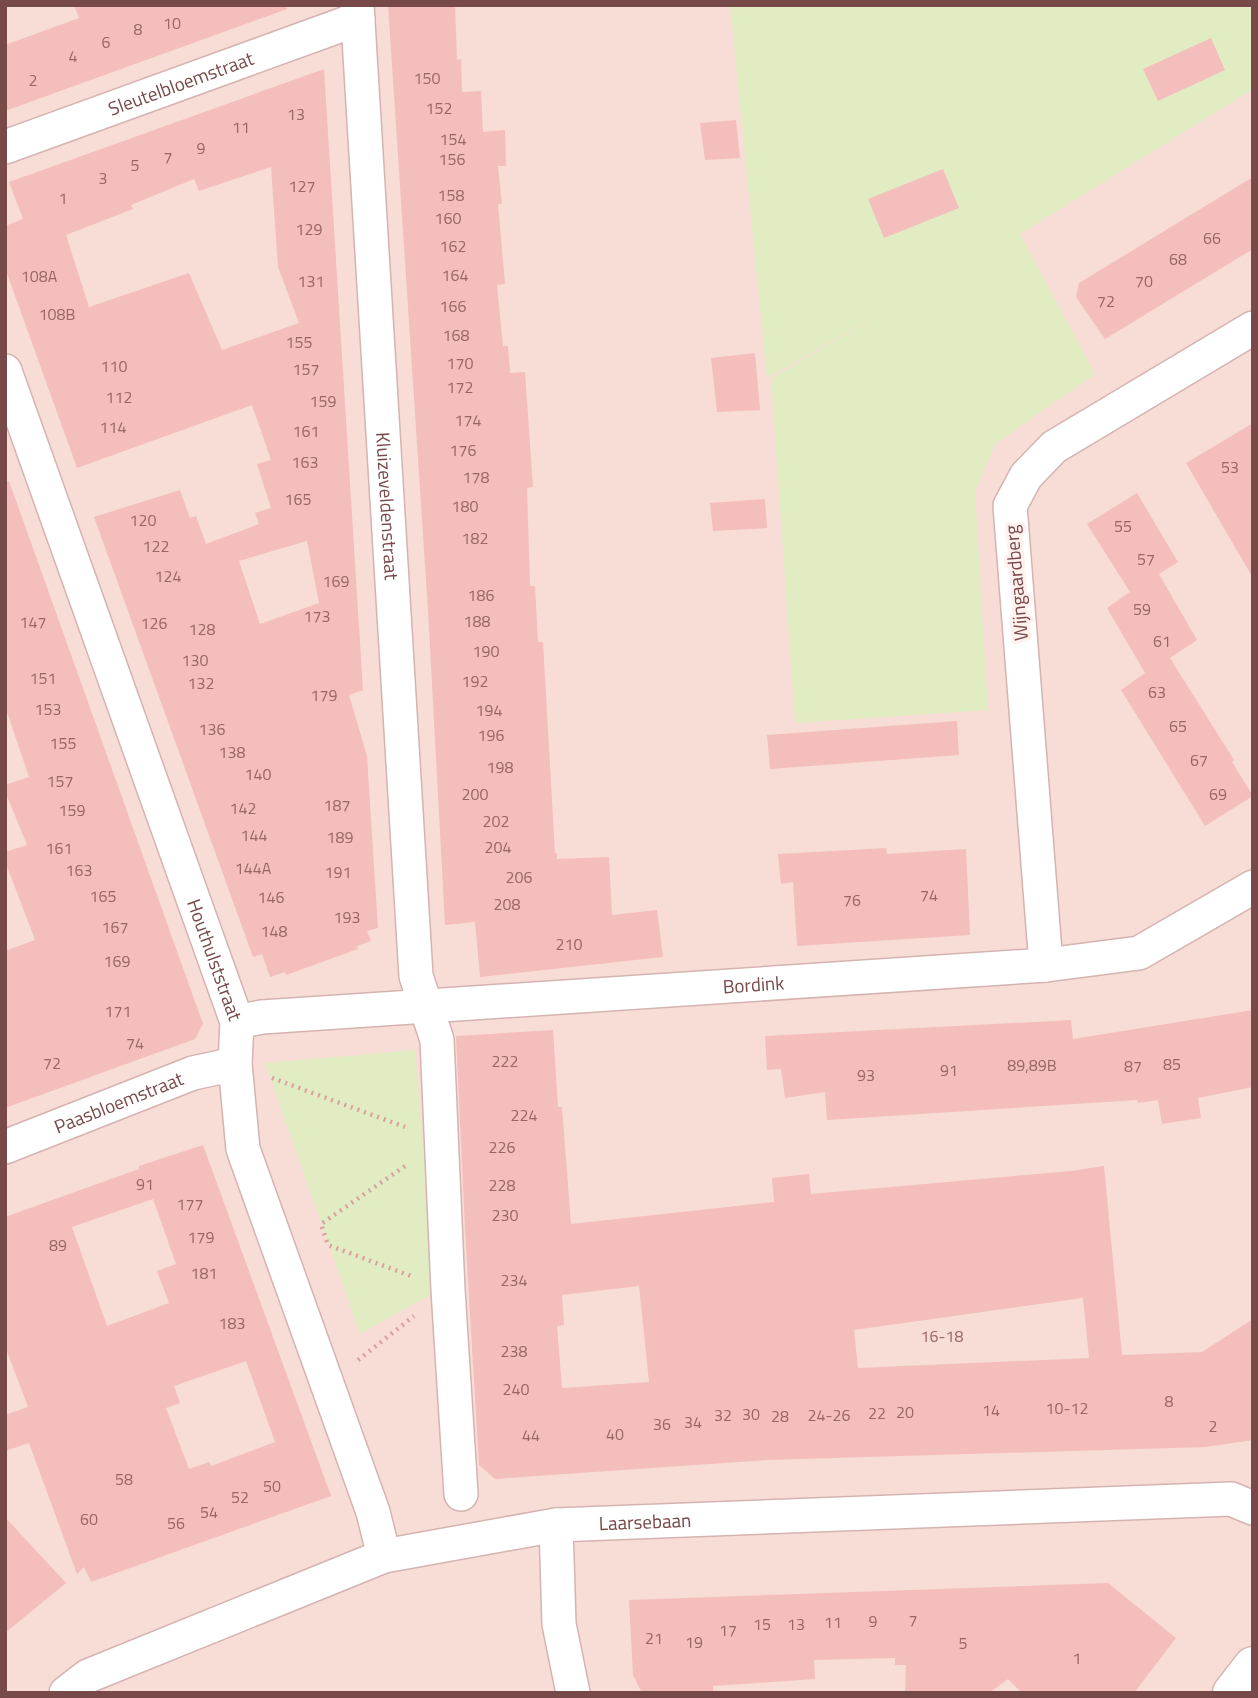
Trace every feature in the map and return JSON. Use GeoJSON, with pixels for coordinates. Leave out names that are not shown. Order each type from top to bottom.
{"type":"FeatureCollection","features":[{"type":"Feature","properties":{"kind":"street","name":"Sleutelbloemstraat"},"geometry":{"type":"LineString","coordinates":[[5,147],[357,12]]}},
{"type":"Feature","properties":{"kind":"street","name":"Kluizeveldenstraat"},"geometry":{"type":"LineString","coordinates":[[357,12],[416,976],[425,1006]]}},
{"type":"Feature","properties":{"kind":"street","name":"Wijngaardberg"},"geometry":{"type":"LineString","coordinates":[[1046,965],[1010,506],[1026,476],[1054,447],[1253,328]]}},
{"type":"Feature","properties":{"kind":"street","name":"Houthulststraat"},"geometry":{"type":"LineString","coordinates":[[5,371],[14,424],[237,1022],[235,1064],[243,1149],[373,1512],[384,1556]]}},
{"type":"Feature","properties":{"kind":"street","name":"Bordink"},"geometry":{"type":"LineString","coordinates":[[237,1022],[262,1017],[1046,965],[1139,953],[1253,887]]}},
{"type":"Feature","properties":{"kind":"street"},"geometry":{"type":"LineString","coordinates":[[425,1006],[437,1040],[448,1290],[461,1494]]}},
{"type":"Feature","properties":{"kind":"street","name":"Paasbloemstraat"},"geometry":{"type":"LineString","coordinates":[[5,1147],[193,1073],[235,1064]]}},
{"type":"Feature","properties":{"kind":"street","name":"Laarsebaan"},"geometry":{"type":"LineString","coordinates":[[84,1687],[384,1556],[556,1525],[1231,1499],[1253,1508]]}},
{"type":"Feature","properties":{"kind":"street"},"geometry":{"type":"LineString","coordinates":[[556,1525],[559,1624],[573,1693]]}},
{"type":"Feature","properties":{"kind":"path"},"geometry":{"type":"LineString","coordinates":[[235,1064],[443,1141]]}},
{"type":"Feature","properties":{"kind":"path"},"geometry":{"type":"LineString","coordinates":[[443,1141],[321,1224],[328,1245],[448,1290]]}},
{"type":"Feature","properties":{"kind":"path"},"geometry":{"type":"LineString","coordinates":[[327,1384],[448,1290]]}},
{"type":"Feature","properties":{"kind":"shaded area"},"geometry":{"type":"Polygon","coordinates":[[[5,5],[1253,5],[1253,1693],[5,1693],[5,5]]]}},
{"type":"Feature","properties":{"kind":"green space"},"geometry":{"type":"Polygon","coordinates":[[[730,5],[1253,5],[1253,89],[1020,234],[1095,374],[995,444],[975,492],[988,710],[795,723],[771,378],[895,306],[767,378],[730,5]]]}},
{"type":"Feature","properties":{"kind":"green space"},"geometry":{"type":"Polygon","coordinates":[[[415,1050],[435,1292],[360,1334],[265,1063],[415,1050]]]}},
{"type":"Feature","properties":{"kind":"building"},"geometry":{"type":"Polygon","coordinates":[[[74,5],[286,5],[287,9],[5,111],[5,45],[79,18],[74,5]]]}},
{"type":"Feature","properties":{"kind":"building"},"geometry":{"type":"Polygon","coordinates":[[[388,5],[455,5],[457,60],[461,59],[462,92],[481,91],[483,132],[505,130],[506,166],[498,166],[502,204],[498,204],[505,284],[497,285],[503,346],[508,346],[510,373],[525,372],[533,487],[527,488],[530,586],[535,586],[538,642],[543,642],[555,853],[557,859],[609,857],[612,915],[657,910],[663,957],[480,977],[475,922],[445,925],[428,610],[388,5]]]}},
{"type":"Feature","properties":{"kind":"building"},"geometry":{"type":"Polygon","coordinates":[[[1211,38],[1225,70],[1158,101],[1143,69],[1211,38]]]}},
{"type":"Feature","properties":{"kind":"building"},"geometry":{"type":"Polygon","coordinates":[[[324,69],[363,690],[349,695],[367,756],[378,928],[367,931],[371,941],[357,946],[358,949],[286,975],[285,972],[270,977],[262,954],[253,957],[94,517],[180,490],[190,518],[196,516],[206,544],[259,524],[255,513],[271,508],[257,464],[271,460],[252,405],[77,468],[5,268],[5,226],[23,219],[9,182],[324,69]],[[271,167],[199,191],[194,179],[131,205],[133,209],[66,235],[89,307],[189,273],[222,350],[299,323],[278,267],[271,167]],[[307,541],[239,561],[260,624],[319,603],[307,541]]]}},
{"type":"Feature","properties":{"kind":"building"},"geometry":{"type":"Polygon","coordinates":[[[736,120],[740,158],[705,160],[700,123],[736,120]]]}},
{"type":"Feature","properties":{"kind":"building"},"geometry":{"type":"Polygon","coordinates":[[[943,169],[959,208],[884,238],[868,199],[943,169]]]}},
{"type":"Feature","properties":{"kind":"building"},"geometry":{"type":"Polygon","coordinates":[[[1253,177],[1253,249],[1105,339],[1076,297],[1079,283],[1253,177]]]}},
{"type":"Feature","properties":{"kind":"building"},"geometry":{"type":"Polygon","coordinates":[[[755,353],[760,410],[717,412],[711,358],[755,353]]]}},
{"type":"Feature","properties":{"kind":"building"},"geometry":{"type":"Polygon","coordinates":[[[1253,423],[1253,578],[1186,463],[1253,423]]]}},
{"type":"Feature","properties":{"kind":"building"},"geometry":{"type":"Polygon","coordinates":[[[9,481],[203,1024],[195,1039],[5,1108],[5,951],[35,940],[5,861],[5,852],[27,845],[5,785],[29,777],[5,706],[5,482],[9,481]]]}},
{"type":"Feature","properties":{"kind":"building"},"geometry":{"type":"Polygon","coordinates":[[[1137,493],[1178,562],[1159,574],[1197,640],[1170,658],[1234,760],[1232,762],[1253,796],[1205,826],[1121,690],[1145,673],[1107,608],[1130,592],[1087,524],[1137,493]]]}},
{"type":"Feature","properties":{"kind":"building"},"geometry":{"type":"Polygon","coordinates":[[[765,499],[767,528],[713,531],[710,503],[765,499]]]}},
{"type":"Feature","properties":{"kind":"building"},"geometry":{"type":"Polygon","coordinates":[[[957,721],[959,755],[770,769],[767,735],[957,721]]]}},
{"type":"Feature","properties":{"kind":"building"},"geometry":{"type":"Polygon","coordinates":[[[886,848],[887,854],[966,849],[970,935],[797,946],[793,882],[781,884],[778,854],[886,848]]]}},
{"type":"Feature","properties":{"kind":"building"},"geometry":{"type":"Polygon","coordinates":[[[1253,1010],[1253,1087],[1198,1098],[1201,1118],[1162,1124],[1158,1100],[827,1120],[825,1092],[785,1098],[781,1069],[767,1070],[765,1036],[1071,1020],[1073,1039],[1253,1010]]]}},
{"type":"Feature","properties":{"kind":"building"},"geometry":{"type":"Polygon","coordinates":[[[553,1030],[558,1107],[562,1107],[571,1224],[774,1202],[772,1178],[809,1174],[811,1194],[1104,1166],[1122,1355],[1202,1352],[1253,1319],[1253,1440],[1206,1447],[768,1460],[495,1479],[479,1465],[456,1036],[553,1030]],[[639,1286],[562,1295],[564,1325],[557,1326],[562,1388],[649,1382],[639,1286]],[[1083,1298],[854,1330],[858,1368],[1089,1358],[1083,1298]]]}},
{"type":"Feature","properties":{"kind":"building"},"geometry":{"type":"Polygon","coordinates":[[[203,1145],[331,1496],[91,1582],[84,1567],[77,1574],[29,1443],[5,1451],[5,1415],[28,1407],[5,1346],[5,1217],[139,1169],[139,1166],[203,1145]],[[153,1199],[72,1227],[107,1326],[169,1303],[157,1271],[176,1264],[153,1199]],[[246,1361],[174,1386],[180,1403],[166,1408],[189,1469],[209,1462],[211,1466],[275,1442],[246,1361]]]}},
{"type":"Feature","properties":{"kind":"building"},"geometry":{"type":"Polygon","coordinates":[[[5,1517],[66,1583],[5,1633],[5,1517]]]}},
{"type":"Feature","properties":{"kind":"building"},"geometry":{"type":"Polygon","coordinates":[[[1108,1583],[1176,1638],[1134,1693],[1022,1693],[1008,1679],[989,1693],[905,1693],[906,1665],[895,1665],[895,1658],[814,1660],[815,1679],[713,1686],[713,1693],[642,1693],[633,1675],[629,1600],[1108,1583]]]}}]}
